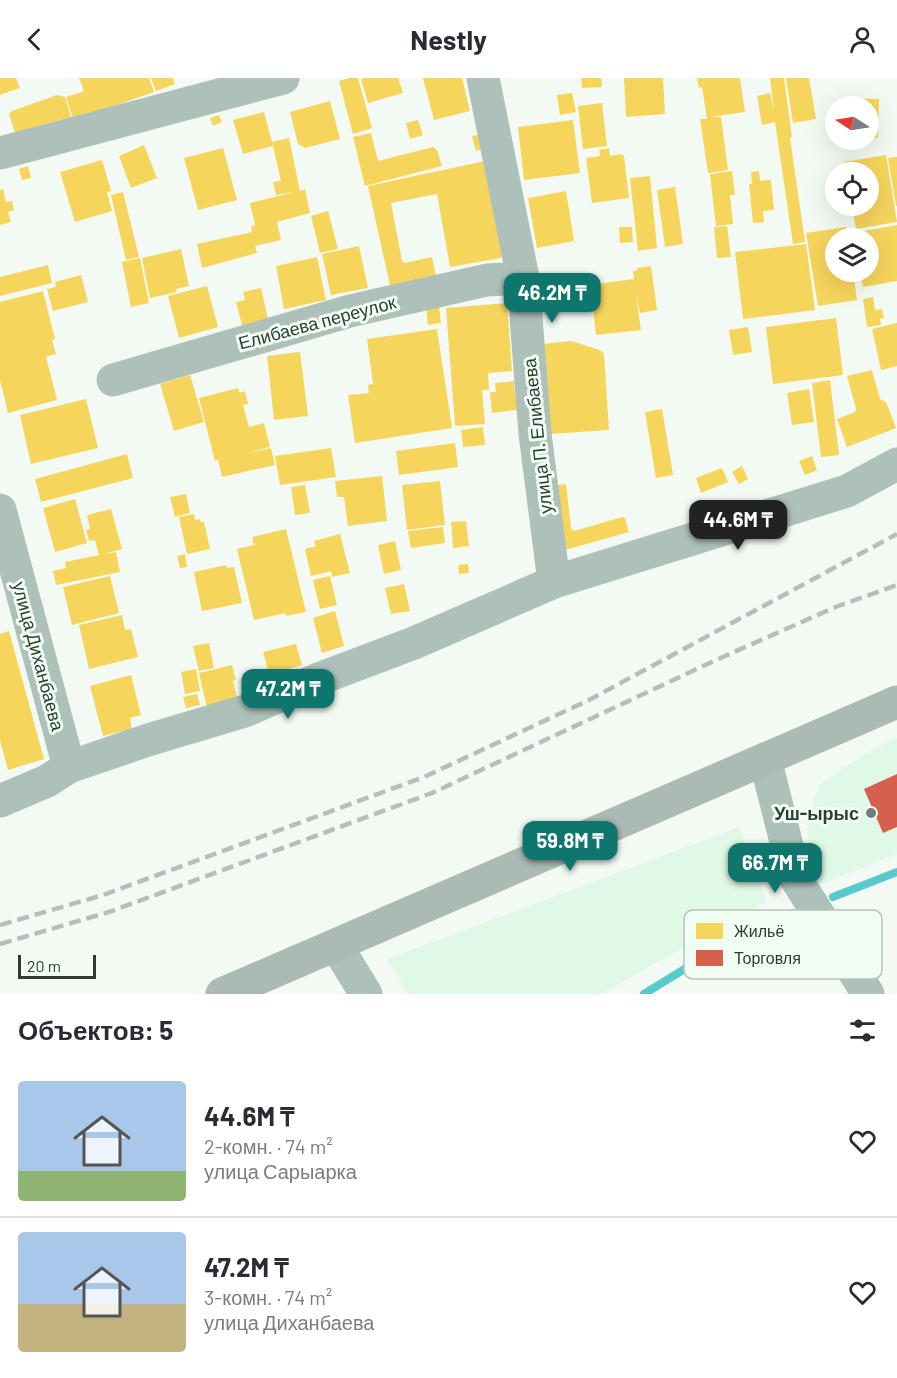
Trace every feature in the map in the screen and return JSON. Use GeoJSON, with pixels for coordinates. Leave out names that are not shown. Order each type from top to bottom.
{"type":"FeatureCollection","features":[{"type":"Feature","properties":{"kind":"main road"},"geometry":{"type":"LineString","coordinates":[[222,994],[897,702]]}},
{"type":"Feature","properties":{"kind":"street"},"geometry":{"type":"LineString","coordinates":[[0,153],[283,78]]}},
{"type":"Feature","properties":{"kind":"street","name":"улица П. Елибаева"},"geometry":{"type":"LineString","coordinates":[[483,78],[523,278],[535,434],[554,582]]}},
{"type":"Feature","properties":{"kind":"street","name":"Елибаева переулок"},"geometry":{"type":"LineString","coordinates":[[113,380],[350,311],[487,280],[523,278]]}},
{"type":"Feature","properties":{"kind":"street"},"geometry":{"type":"LineString","coordinates":[[0,801],[47,781],[69,767],[245,711],[316,680],[414,643],[554,582],[847,491],[897,464]]}},
{"type":"Feature","properties":{"kind":"street","name":"улица Диханбаева"},"geometry":{"type":"LineString","coordinates":[[0,510],[69,767]]}},
{"type":"Feature","properties":{"kind":"street"},"geometry":{"type":"LineString","coordinates":[[765,759],[795,877],[816,910]]}},
{"type":"Feature","properties":{"kind":"street"},"geometry":{"type":"LineString","coordinates":[[336,945],[366,994]]}},
{"type":"Feature","properties":{"kind":"street"},"geometry":{"type":"LineString","coordinates":[[859,979],[868,994]]}},
{"type":"Feature","properties":{"kind":"shaded area"},"geometry":{"type":"Polygon","coordinates":[[[897,738],[897,854],[812,888],[807,825],[818,786],[871,750],[897,738]]]}},
{"type":"Feature","properties":{"kind":"shaded area"},"geometry":{"type":"Polygon","coordinates":[[[739,827],[767,901],[751,910],[684,910],[684,948],[601,994],[408,994],[387,959],[739,827]]]}},
{"type":"Feature","properties":{"kind":"building: Жильё"},"geometry":{"type":"Polygon","coordinates":[[[0,78],[16,78],[20,88],[0,95],[0,78]]]}},
{"type":"Feature","properties":{"kind":"building: Жильё"},"geometry":{"type":"Polygon","coordinates":[[[79,78],[149,78],[154,92],[73,118],[66,97],[84,91],[79,78]]]}},
{"type":"Feature","properties":{"kind":"building: Жильё"},"geometry":{"type":"Polygon","coordinates":[[[151,78],[173,78],[175,84],[156,91],[151,78]]]}},
{"type":"Feature","properties":{"kind":"building: Жильё"},"geometry":{"type":"Polygon","coordinates":[[[358,78],[372,128],[353,134],[339,81],[358,78]]]}},
{"type":"Feature","properties":{"kind":"building: Жильё"},"geometry":{"type":"Polygon","coordinates":[[[398,78],[403,93],[368,103],[361,79],[398,78]]]}},
{"type":"Feature","properties":{"kind":"building: Жильё"},"geometry":{"type":"Polygon","coordinates":[[[423,78],[462,78],[470,111],[434,120],[423,78]]]}},
{"type":"Feature","properties":{"kind":"building: Жильё"},"geometry":{"type":"Polygon","coordinates":[[[581,78],[601,78],[602,87],[582,88],[581,78]]]}},
{"type":"Feature","properties":{"kind":"building: Жильё"},"geometry":{"type":"Polygon","coordinates":[[[624,78],[663,78],[665,114],[626,117],[624,78]]]}},
{"type":"Feature","properties":{"kind":"building: Жильё"},"geometry":{"type":"Polygon","coordinates":[[[697,78],[740,78],[745,112],[711,117],[721,117],[728,170],[708,173],[700,119],[707,119],[702,87],[699,88],[697,78]]]}},
{"type":"Feature","properties":{"kind":"building: Жильё"},"geometry":{"type":"Polygon","coordinates":[[[770,78],[784,78],[805,242],[793,244],[775,122],[762,125],[757,96],[770,93],[774,111],[770,78]]]}},
{"type":"Feature","properties":{"kind":"building: Жильё"},"geometry":{"type":"Polygon","coordinates":[[[786,78],[809,78],[816,119],[793,123],[786,78]]]}},
{"type":"Feature","properties":{"kind":"building: Жильё"},"geometry":{"type":"Polygon","coordinates":[[[572,93],[576,112],[560,115],[557,95],[572,93]]]}},
{"type":"Feature","properties":{"kind":"building: Жильё"},"geometry":{"type":"Polygon","coordinates":[[[57,95],[65,97],[71,117],[15,133],[9,114],[12,111],[57,95]]]}},
{"type":"Feature","properties":{"kind":"building: Жильё"},"geometry":{"type":"Polygon","coordinates":[[[330,101],[340,139],[305,148],[298,144],[290,112],[330,101]]]}},
{"type":"Feature","properties":{"kind":"building: Жильё"},"geometry":{"type":"Polygon","coordinates":[[[602,103],[607,146],[583,149],[578,106],[602,103]]]}},
{"type":"Feature","properties":{"kind":"building: Жильё"},"geometry":{"type":"Polygon","coordinates":[[[264,112],[272,142],[289,138],[300,191],[305,189],[310,213],[277,222],[281,240],[255,246],[257,253],[202,268],[197,244],[252,232],[251,226],[255,225],[250,203],[295,192],[276,195],[273,182],[281,181],[273,146],[243,154],[233,120],[264,112]]]}},
{"type":"Feature","properties":{"kind":"building: Жильё"},"geometry":{"type":"Polygon","coordinates":[[[219,115],[222,122],[213,126],[210,118],[219,115]]]}},
{"type":"Feature","properties":{"kind":"building: Жильё"},"geometry":{"type":"Polygon","coordinates":[[[418,120],[423,135],[410,139],[406,123],[418,120]]]}},
{"type":"Feature","properties":{"kind":"building: Жильё"},"geometry":{"type":"Polygon","coordinates":[[[573,120],[580,173],[524,180],[518,127],[573,120]]]}},
{"type":"Feature","properties":{"kind":"building: Жильё"},"geometry":{"type":"Polygon","coordinates":[[[371,133],[378,161],[433,147],[437,150],[442,166],[365,186],[353,137],[371,133]]]}},
{"type":"Feature","properties":{"kind":"building: Жильё"},"geometry":{"type":"Polygon","coordinates":[[[481,134],[485,148],[476,151],[472,136],[481,134]]]}},
{"type":"Feature","properties":{"kind":"building: Жильё"},"geometry":{"type":"Polygon","coordinates":[[[144,145],[157,178],[131,188],[119,156],[144,145]]]}},
{"type":"Feature","properties":{"kind":"building: Жильё"},"geometry":{"type":"Polygon","coordinates":[[[223,148],[237,200],[198,210],[184,158],[223,148]]]}},
{"type":"Feature","properties":{"kind":"building: Жильё"},"geometry":{"type":"Polygon","coordinates":[[[609,148],[610,156],[621,154],[624,156],[629,198],[592,203],[586,158],[600,156],[599,150],[609,148]]]}},
{"type":"Feature","properties":{"kind":"building: Жильё"},"geometry":{"type":"Polygon","coordinates":[[[886,155],[897,222],[856,228],[854,216],[879,216],[879,162],[844,162],[886,155]]]}},
{"type":"Feature","properties":{"kind":"building: Жильё"},"geometry":{"type":"Polygon","coordinates":[[[897,157],[897,206],[896,206],[888,158],[897,157]]]}},
{"type":"Feature","properties":{"kind":"building: Жильё"},"geometry":{"type":"Polygon","coordinates":[[[102,160],[111,191],[107,192],[112,211],[75,222],[60,172],[102,160]]]}},
{"type":"Feature","properties":{"kind":"building: Жильё"},"geometry":{"type":"Polygon","coordinates":[[[485,161],[504,251],[501,258],[450,267],[437,194],[391,203],[402,261],[405,263],[432,257],[437,280],[391,290],[368,186],[485,161]]]}},
{"type":"Feature","properties":{"kind":"building: Жильё"},"geometry":{"type":"Polygon","coordinates":[[[28,166],[31,178],[22,180],[19,169],[28,166]]]}},
{"type":"Feature","properties":{"kind":"building: Жильё"},"geometry":{"type":"Polygon","coordinates":[[[732,171],[735,195],[730,195],[733,224],[716,226],[710,174],[732,171]]]}},
{"type":"Feature","properties":{"kind":"building: Жильё"},"geometry":{"type":"Polygon","coordinates":[[[759,171],[760,181],[771,180],[774,210],[763,211],[764,222],[753,223],[749,184],[752,184],[751,172],[759,171]]]}},
{"type":"Feature","properties":{"kind":"building: Жильё"},"geometry":{"type":"Polygon","coordinates":[[[650,176],[657,248],[638,251],[630,178],[650,176]]]}},
{"type":"Feature","properties":{"kind":"building: Жильё"},"geometry":{"type":"Polygon","coordinates":[[[675,187],[683,244],[665,247],[657,190],[675,187]]]}},
{"type":"Feature","properties":{"kind":"building: Жильё"},"geometry":{"type":"Polygon","coordinates":[[[3,189],[6,202],[12,201],[14,210],[8,212],[11,222],[0,225],[0,190],[3,189]]]}},
{"type":"Feature","properties":{"kind":"building: Жильё"},"geometry":{"type":"Polygon","coordinates":[[[566,191],[574,241],[537,248],[528,198],[566,191]]]}},
{"type":"Feature","properties":{"kind":"building: Жильё"},"geometry":{"type":"Polygon","coordinates":[[[123,192],[139,257],[126,260],[111,195],[123,192]]]}},
{"type":"Feature","properties":{"kind":"building: Жильё"},"geometry":{"type":"Polygon","coordinates":[[[328,211],[338,249],[320,253],[311,216],[328,211]]]}},
{"type":"Feature","properties":{"kind":"building: Жильё"},"geometry":{"type":"Polygon","coordinates":[[[897,225],[897,281],[863,287],[862,282],[879,282],[879,228],[897,225]]]}},
{"type":"Feature","properties":{"kind":"building: Жильё"},"geometry":{"type":"Polygon","coordinates":[[[727,226],[731,257],[717,258],[714,227],[727,226]]]}},
{"type":"Feature","properties":{"kind":"building: Жильё"},"geometry":{"type":"Polygon","coordinates":[[[619,227],[632,227],[633,242],[620,243],[619,227]]]}},
{"type":"Feature","properties":{"kind":"building: Жильё"},"geometry":{"type":"Polygon","coordinates":[[[825,230],[825,282],[854,282],[857,300],[818,306],[806,233],[825,230]]]}},
{"type":"Feature","properties":{"kind":"building: Жильё"},"geometry":{"type":"Polygon","coordinates":[[[806,244],[815,310],[743,319],[735,252],[806,244]]]}},
{"type":"Feature","properties":{"kind":"building: Жильё"},"geometry":{"type":"Polygon","coordinates":[[[359,246],[368,288],[331,295],[322,254],[359,246]]]}},
{"type":"Feature","properties":{"kind":"building: Жильё"},"geometry":{"type":"Polygon","coordinates":[[[181,249],[189,286],[176,289],[177,292],[150,298],[142,258],[181,249]]]}},
{"type":"Feature","properties":{"kind":"building: Жильё"},"geometry":{"type":"Polygon","coordinates":[[[317,257],[326,300],[284,309],[276,266],[317,257]]]}},
{"type":"Feature","properties":{"kind":"building: Жильё"},"geometry":{"type":"Polygon","coordinates":[[[140,258],[149,303],[131,307],[122,262],[140,258]]]}},
{"type":"Feature","properties":{"kind":"building: Жильё"},"geometry":{"type":"Polygon","coordinates":[[[48,265],[52,283],[0,296],[0,277],[48,265]]]}},
{"type":"Feature","properties":{"kind":"building: Жильё"},"geometry":{"type":"Polygon","coordinates":[[[651,266],[657,310],[640,313],[636,295],[641,330],[596,335],[590,285],[634,279],[633,271],[638,270],[637,268],[651,266]]]}},
{"type":"Feature","properties":{"kind":"building: Жильё"},"geometry":{"type":"Polygon","coordinates":[[[81,275],[88,302],[53,311],[47,289],[56,287],[55,282],[81,275]]]}},
{"type":"Feature","properties":{"kind":"building: Жильё"},"geometry":{"type":"Polygon","coordinates":[[[207,286],[218,327],[179,338],[168,296],[207,286]]]}},
{"type":"Feature","properties":{"kind":"building: Жильё"},"geometry":{"type":"Polygon","coordinates":[[[261,288],[269,323],[243,329],[236,302],[245,300],[243,292],[261,288]]]}},
{"type":"Feature","properties":{"kind":"building: Жильё"},"geometry":{"type":"Polygon","coordinates":[[[43,291],[55,339],[52,340],[56,354],[46,357],[57,400],[8,413],[0,380],[0,302],[43,291]]]}},
{"type":"Feature","properties":{"kind":"building: Жильё"},"geometry":{"type":"Polygon","coordinates":[[[873,297],[875,310],[882,309],[884,318],[880,319],[881,325],[867,327],[863,299],[873,297]]]}},
{"type":"Feature","properties":{"kind":"building: Жильё"},"geometry":{"type":"Polygon","coordinates":[[[507,303],[512,371],[488,373],[489,390],[482,390],[485,424],[455,426],[446,308],[507,303]]]}},
{"type":"Feature","properties":{"kind":"building: Жильё"},"geometry":{"type":"Polygon","coordinates":[[[439,307],[441,323],[428,325],[426,308],[439,307]]]}},
{"type":"Feature","properties":{"kind":"building: Жильё"},"geometry":{"type":"Polygon","coordinates":[[[836,318],[843,375],[773,384],[766,327],[836,318]]]}},
{"type":"Feature","properties":{"kind":"building: Жильё"},"geometry":{"type":"Polygon","coordinates":[[[897,323],[897,366],[881,370],[872,329],[897,323]]]}},
{"type":"Feature","properties":{"kind":"building: Жильё"},"geometry":{"type":"Polygon","coordinates":[[[748,327],[752,352],[733,355],[729,330],[748,327]]]}},
{"type":"Feature","properties":{"kind":"building: Жильё"},"geometry":{"type":"Polygon","coordinates":[[[437,329],[452,428],[355,443],[348,395],[369,393],[368,385],[373,384],[367,339],[437,329]]]}},
{"type":"Feature","properties":{"kind":"building: Жильё"},"geometry":{"type":"Polygon","coordinates":[[[571,341],[600,350],[604,354],[609,430],[550,434],[543,344],[571,341]]]}},
{"type":"Feature","properties":{"kind":"building: Жильё"},"geometry":{"type":"Polygon","coordinates":[[[300,352],[308,416],[274,420],[267,356],[300,352]]]}},
{"type":"Feature","properties":{"kind":"building: Жильё"},"geometry":{"type":"Polygon","coordinates":[[[872,370],[880,399],[886,402],[896,428],[847,447],[837,419],[855,412],[856,409],[847,376],[872,370]]]}},
{"type":"Feature","properties":{"kind":"building: Жильё"},"geometry":{"type":"Polygon","coordinates":[[[190,375],[204,422],[174,431],[160,384],[190,375]]]}},
{"type":"Feature","properties":{"kind":"building: Жильё"},"geometry":{"type":"Polygon","coordinates":[[[830,380],[839,455],[821,457],[812,383],[830,380]]]}},
{"type":"Feature","properties":{"kind":"building: Жильё"},"geometry":{"type":"Polygon","coordinates":[[[514,381],[517,410],[492,413],[490,392],[496,392],[495,383],[514,381]]]}},
{"type":"Feature","properties":{"kind":"building: Жильё"},"geometry":{"type":"Polygon","coordinates":[[[238,388],[239,393],[245,391],[248,404],[243,405],[249,427],[264,423],[270,447],[244,454],[271,448],[275,465],[222,477],[218,460],[215,461],[199,398],[238,388]]]}},
{"type":"Feature","properties":{"kind":"building: Жильё"},"geometry":{"type":"Polygon","coordinates":[[[809,389],[814,422],[792,425],[787,393],[809,389]]]}},
{"type":"Feature","properties":{"kind":"building: Жильё"},"geometry":{"type":"Polygon","coordinates":[[[86,399],[98,448],[31,464],[20,415],[86,399]]]}},
{"type":"Feature","properties":{"kind":"building: Жильё"},"geometry":{"type":"Polygon","coordinates":[[[662,409],[673,475],[656,478],[645,412],[662,409]]]}},
{"type":"Feature","properties":{"kind":"building: Жильё"},"geometry":{"type":"Polygon","coordinates":[[[483,427],[485,445],[463,447],[461,430],[483,427]]]}},
{"type":"Feature","properties":{"kind":"building: Жильё"},"geometry":{"type":"Polygon","coordinates":[[[455,443],[458,467],[399,475],[396,451],[455,443]]]}},
{"type":"Feature","properties":{"kind":"building: Жильё"},"geometry":{"type":"Polygon","coordinates":[[[331,448],[336,477],[280,485],[275,456],[331,448]]]}},
{"type":"Feature","properties":{"kind":"building: Жильё"},"geometry":{"type":"Polygon","coordinates":[[[127,454],[133,478],[41,502],[35,479],[127,454]]]}},
{"type":"Feature","properties":{"kind":"building: Жильё"},"geometry":{"type":"Polygon","coordinates":[[[812,456],[817,470],[805,475],[799,461],[812,456]]]}},
{"type":"Feature","properties":{"kind":"building: Жильё"},"geometry":{"type":"Polygon","coordinates":[[[742,466],[748,479],[739,484],[732,472],[742,466]]]}},
{"type":"Feature","properties":{"kind":"building: Жильё"},"geometry":{"type":"Polygon","coordinates":[[[722,468],[728,482],[701,493],[696,478],[722,468]]]}},
{"type":"Feature","properties":{"kind":"building: Жильё"},"geometry":{"type":"Polygon","coordinates":[[[382,476],[387,521],[348,526],[344,497],[337,497],[335,481],[382,476]]]}},
{"type":"Feature","properties":{"kind":"building: Жильё"},"geometry":{"type":"Polygon","coordinates":[[[440,481],[445,525],[407,530],[402,485],[440,481]]]}},
{"type":"Feature","properties":{"kind":"building: Жильё"},"geometry":{"type":"Polygon","coordinates":[[[566,484],[571,528],[574,531],[622,517],[625,518],[629,532],[565,550],[551,486],[566,484]]]}},
{"type":"Feature","properties":{"kind":"building: Жильё"},"geometry":{"type":"Polygon","coordinates":[[[305,485],[310,513],[295,515],[291,487],[305,485]]]}},
{"type":"Feature","properties":{"kind":"building: Жильё"},"geometry":{"type":"Polygon","coordinates":[[[186,494],[190,513],[175,517],[170,497],[186,494]]]}},
{"type":"Feature","properties":{"kind":"building: Жильё"},"geometry":{"type":"Polygon","coordinates":[[[75,499],[87,543],[55,552],[43,508],[75,499]]]}},
{"type":"Feature","properties":{"kind":"building: Жильё"},"geometry":{"type":"Polygon","coordinates":[[[111,509],[122,549],[104,554],[116,552],[120,572],[56,585],[53,571],[66,568],[65,562],[99,555],[95,540],[89,541],[86,530],[90,529],[87,515],[111,509]]]}},
{"type":"Feature","properties":{"kind":"building: Жильё"},"geometry":{"type":"Polygon","coordinates":[[[194,514],[195,520],[200,519],[204,522],[210,549],[187,554],[179,517],[194,514]]]}},
{"type":"Feature","properties":{"kind":"building: Жильё"},"geometry":{"type":"Polygon","coordinates":[[[466,521],[469,546],[453,548],[451,522],[466,521]]]}},
{"type":"Feature","properties":{"kind":"building: Жильё"},"geometry":{"type":"Polygon","coordinates":[[[443,527],[445,543],[411,548],[408,531],[443,527]]]}},
{"type":"Feature","properties":{"kind":"building: Жильё"},"geometry":{"type":"Polygon","coordinates":[[[286,529],[306,612],[286,616],[286,613],[254,620],[237,549],[254,545],[252,537],[286,529]]]}},
{"type":"Feature","properties":{"kind":"building: Жильё"},"geometry":{"type":"Polygon","coordinates":[[[340,534],[350,573],[332,577],[331,571],[311,576],[305,549],[316,546],[314,541],[340,534]]]}},
{"type":"Feature","properties":{"kind":"building: Жильё"},"geometry":{"type":"Polygon","coordinates":[[[395,541],[401,570],[384,574],[378,545],[395,541]]]}},
{"type":"Feature","properties":{"kind":"building: Жильё"},"geometry":{"type":"Polygon","coordinates":[[[185,554],[187,567],[180,568],[177,556],[185,554]]]}},
{"type":"Feature","properties":{"kind":"building: Жильё"},"geometry":{"type":"Polygon","coordinates":[[[468,564],[469,573],[459,574],[458,565],[468,564]]]}},
{"type":"Feature","properties":{"kind":"building: Жильё"},"geometry":{"type":"Polygon","coordinates":[[[226,565],[227,568],[234,567],[242,603],[202,611],[194,572],[226,565]]]}},
{"type":"Feature","properties":{"kind":"building: Жильё"},"geometry":{"type":"Polygon","coordinates":[[[110,576],[119,613],[72,625],[63,587],[110,576]]]}},
{"type":"Feature","properties":{"kind":"building: Жильё"},"geometry":{"type":"Polygon","coordinates":[[[330,576],[337,605],[320,609],[313,580],[330,576]]]}},
{"type":"Feature","properties":{"kind":"building: Жильё"},"geometry":{"type":"Polygon","coordinates":[[[404,584],[410,611],[391,614],[385,588],[404,584]]]}},
{"type":"Feature","properties":{"kind":"building: Жильё"},"geometry":{"type":"Polygon","coordinates":[[[335,611],[344,646],[322,653],[313,618],[335,611]]]}},
{"type":"Feature","properties":{"kind":"building: Жильё"},"geometry":{"type":"Polygon","coordinates":[[[122,615],[125,630],[131,629],[138,657],[89,669],[79,625],[122,615]]]}},
{"type":"Feature","properties":{"kind":"building: Жильё"},"geometry":{"type":"Polygon","coordinates":[[[9,631],[44,759],[8,770],[0,740],[0,634],[9,631]]]}},
{"type":"Feature","properties":{"kind":"building: Жильё"},"geometry":{"type":"Polygon","coordinates":[[[209,643],[214,668],[199,671],[193,646],[209,643]]]}},
{"type":"Feature","properties":{"kind":"building: Жильё"},"geometry":{"type":"Polygon","coordinates":[[[296,644],[302,665],[269,674],[263,652],[296,644]]]}},
{"type":"Feature","properties":{"kind":"building: Жильё"},"geometry":{"type":"Polygon","coordinates":[[[232,665],[238,701],[207,708],[199,673],[232,665]]]}},
{"type":"Feature","properties":{"kind":"building: Жильё"},"geometry":{"type":"Polygon","coordinates":[[[196,669],[200,691],[185,694],[181,672],[196,669]]]}},
{"type":"Feature","properties":{"kind":"building: Жильё"},"geometry":{"type":"Polygon","coordinates":[[[131,675],[141,715],[130,718],[132,729],[103,736],[90,686],[131,675]]]}},
{"type":"Feature","properties":{"kind":"building: Жильё"},"geometry":{"type":"Polygon","coordinates":[[[197,694],[200,705],[186,708],[183,697],[197,694]]]}},
{"type":"Feature","properties":{"kind":"building: Торговля"},"geometry":{"type":"Polygon","coordinates":[[[897,774],[897,827],[883,833],[864,789],[897,774]]]}},
{"type":"Feature","properties":{"kind":"waterway"},"geometry":{"type":"LineString","coordinates":[[833,897],[897,872]]}},
{"type":"Feature","properties":{"kind":"waterway"},"geometry":{"type":"LineString","coordinates":[[644,994],[684,969]]}},
{"type":"Feature","properties":{"kind":"railway"},"geometry":{"type":"LineString","coordinates":[[0,925],[103,895],[424,777],[589,700],[897,534]]}},
{"type":"Feature","properties":{"kind":"railway"},"geometry":{"type":"LineString","coordinates":[[0,944],[109,912],[432,793],[716,660],[838,606],[897,585]]}},
{"type":"Feature","properties":{"kind":"place","name":"Уш-ырыс"},"geometry":{"type":"Point","coordinates":[871,813]}}]}
